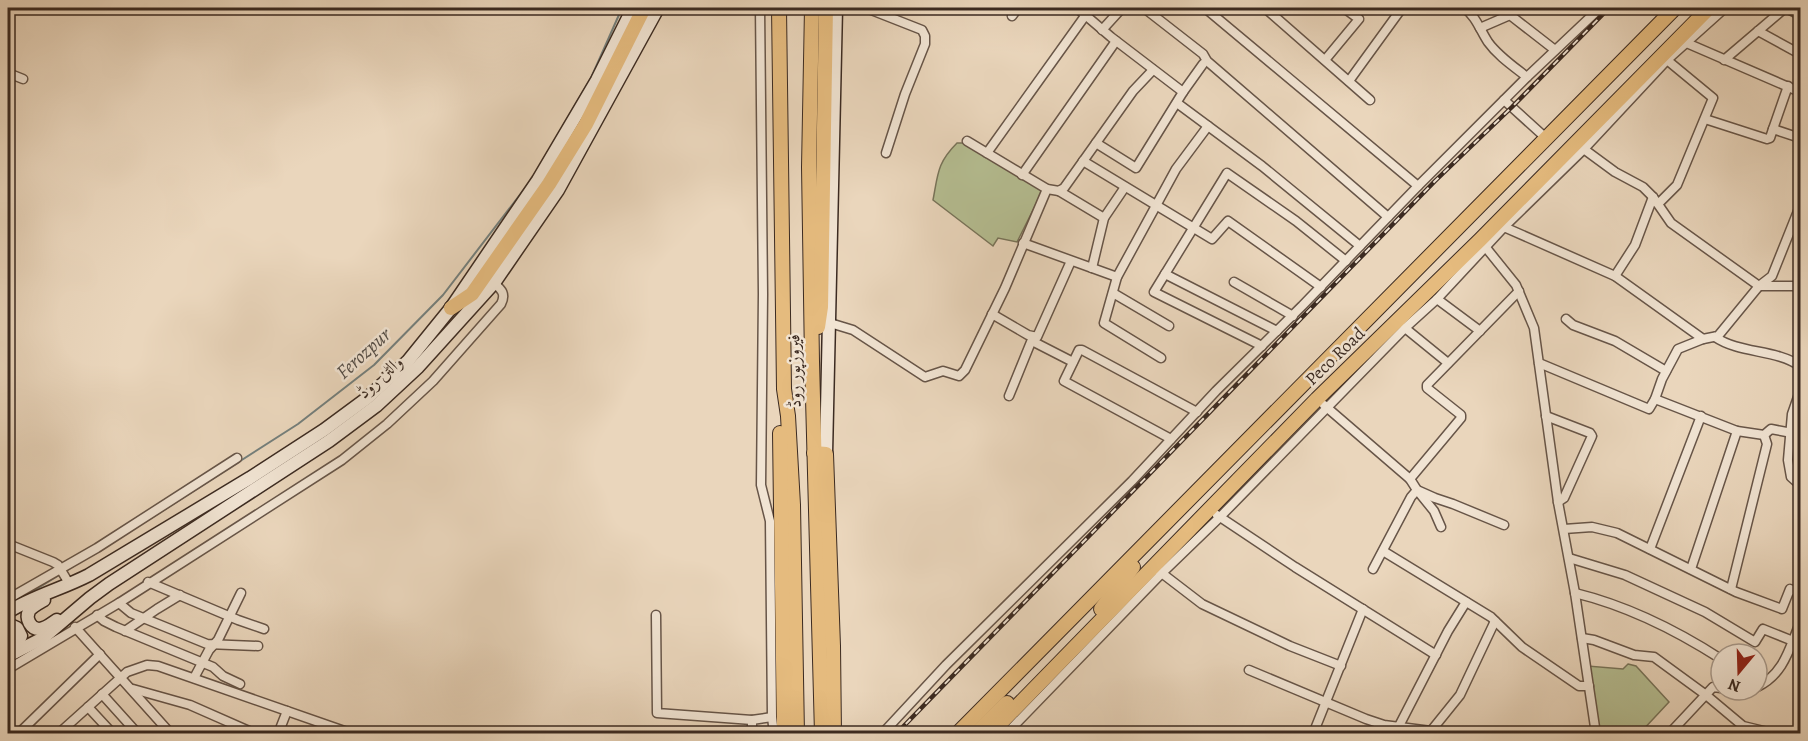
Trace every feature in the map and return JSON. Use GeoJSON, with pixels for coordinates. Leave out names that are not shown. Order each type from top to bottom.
{"type":"FeatureCollection","features":[{"type":"Feature","properties":{"kind":"main road","name":"والٹن روڈ"},"geometry":{"type":"LineString","coordinates":[[8,612],[26,601],[70,585],[250,478],[324,430],[366,399],[408,361],[451,308],[538,180],[597,80],[633,8]]}},
{"type":"Feature","properties":{"kind":"main road"},"geometry":{"type":"LineString","coordinates":[[451,308],[472,294],[549,184],[586,124],[644,8]]}},
{"type":"Feature","properties":{"kind":"main road","name":"والٹن روڈ"},"geometry":{"type":"LineString","coordinates":[[8,656],[43,638],[90,598],[329,441],[376,406],[418,367],[494,283],[558,190],[658,8]]}},
{"type":"Feature","properties":{"kind":"main road"},"geometry":{"type":"LineString","coordinates":[[779,8],[784,389],[788,416],[784,734]]}},
{"type":"Feature","properties":{"kind":"main road","name":"فیروزپور روڈ"},"geometry":{"type":"LineString","coordinates":[[812,8],[809,167],[812,361],[820,454],[817,502],[822,734]]}},
{"type":"Feature","properties":{"kind":"main road"},"geometry":{"type":"LineString","coordinates":[[812,361],[821,307],[826,8]]}},
{"type":"Feature","properties":{"kind":"main road"},"geometry":{"type":"LineString","coordinates":[[832,734],[833,646],[820,454],[830,323],[836,8]]}},
{"type":"Feature","properties":{"kind":"main road","name":"Peco Road"},"geometry":{"type":"LineString","coordinates":[[957,734],[1675,8]]}},
{"type":"Feature","properties":{"kind":"main road","name":"Peco Road"},"geometry":{"type":"LineString","coordinates":[[990,734],[1052,678],[1215,513],[1317,399],[1354,372],[1483,243],[1681,40],[1709,8]]}},
{"type":"Feature","properties":{"kind":"main road"},"geometry":{"type":"LineString","coordinates":[[1384,302],[1403,323]]}},
{"type":"Feature","properties":{"kind":"main road"},"geometry":{"type":"LineString","coordinates":[[787,504],[797,734]]}},
{"type":"Feature","properties":{"kind":"main road"},"geometry":{"type":"LineString","coordinates":[[976,734],[1093,618],[1154,536]]}},
{"type":"Feature","properties":{"kind":"main road"},"geometry":{"type":"LineString","coordinates":[[70,585],[30,609],[27,616],[31,626],[39,629],[46,627],[90,598]]}},
{"type":"Feature","properties":{"kind":"main road"},"geometry":{"type":"LineString","coordinates":[[8,624],[17,628],[21,636],[18,642],[8,649]]}},
{"type":"Feature","properties":{"kind":"main road"},"geometry":{"type":"LineString","coordinates":[[821,656],[832,734]]}},
{"type":"Feature","properties":{"kind":"street"},"geometry":{"type":"LineString","coordinates":[[760,8],[763,294],[760,485],[770,521],[774,734]]}},
{"type":"Feature","properties":{"kind":"street"},"geometry":{"type":"LineString","coordinates":[[866,8],[922,30],[925,36],[925,44],[905,94],[886,153]]}},
{"type":"Feature","properties":{"kind":"street"},"geometry":{"type":"LineString","coordinates":[[1012,16],[1018,8]]}},
{"type":"Feature","properties":{"kind":"street"},"geometry":{"type":"LineString","coordinates":[[1077,8],[1183,92]]}},
{"type":"Feature","properties":{"kind":"street"},"geometry":{"type":"LineString","coordinates":[[1102,30],[1122,8]]}},
{"type":"Feature","properties":{"kind":"street"},"geometry":{"type":"LineString","coordinates":[[1144,8],[1203,54],[1207,62],[1388,217]]}},
{"type":"Feature","properties":{"kind":"street"},"geometry":{"type":"LineString","coordinates":[[1205,8],[1418,186]]}},
{"type":"Feature","properties":{"kind":"street"},"geometry":{"type":"LineString","coordinates":[[1265,8],[1370,100]]}},
{"type":"Feature","properties":{"kind":"street"},"geometry":{"type":"LineString","coordinates":[[1325,60],[1359,19],[1344,8]]}},
{"type":"Feature","properties":{"kind":"street"},"geometry":{"type":"LineString","coordinates":[[1349,81],[1401,8]]}},
{"type":"Feature","properties":{"kind":"street"},"geometry":{"type":"LineString","coordinates":[[1464,8],[1470,12],[1488,41],[1501,56],[1527,77]]}},
{"type":"Feature","properties":{"kind":"street"},"geometry":{"type":"LineString","coordinates":[[882,734],[946,665],[1125,488],[1197,411],[1293,316],[1418,186],[1600,8]]}},
{"type":"Feature","properties":{"kind":"street"},"geometry":{"type":"LineString","coordinates":[[1448,363],[1403,323],[1437,299],[1483,243],[1504,228],[1580,145],[1667,60],[1681,40],[1725,8]]}},
{"type":"Feature","properties":{"kind":"street"},"geometry":{"type":"LineString","coordinates":[[1724,60],[1786,8],[1800,15]]}},
{"type":"Feature","properties":{"kind":"street"},"geometry":{"type":"LineString","coordinates":[[1480,28],[1512,11],[1555,50]]}},
{"type":"Feature","properties":{"kind":"street"},"geometry":{"type":"LineString","coordinates":[[987,153],[1085,16]]}},
{"type":"Feature","properties":{"kind":"street"},"geometry":{"type":"LineString","coordinates":[[1758,30],[1800,54]]}},
{"type":"Feature","properties":{"kind":"street"},"geometry":{"type":"LineString","coordinates":[[1681,40],[1800,92]]}},
{"type":"Feature","properties":{"kind":"street"},"geometry":{"type":"LineString","coordinates":[[1022,175],[1116,41]]}},
{"type":"Feature","properties":{"kind":"street"},"geometry":{"type":"LineString","coordinates":[[1615,276],[1635,245],[1656,201],[1677,185],[1713,98],[1667,60]]}},
{"type":"Feature","properties":{"kind":"street"},"geometry":{"type":"LineString","coordinates":[[1096,143],[1136,168],[1203,64]]}},
{"type":"Feature","properties":{"kind":"street"},"geometry":{"type":"LineString","coordinates":[[1059,192],[1132,91],[1152,69]]}},
{"type":"Feature","properties":{"kind":"street"},"geometry":{"type":"LineString","coordinates":[[8,73],[23,79]]}},
{"type":"Feature","properties":{"kind":"street"},"geometry":{"type":"LineString","coordinates":[[1705,119],[1767,139],[1770,138],[1788,86]]}},
{"type":"Feature","properties":{"kind":"street"},"geometry":{"type":"LineString","coordinates":[[1504,100],[1547,139]]}},
{"type":"Feature","properties":{"kind":"street"},"geometry":{"type":"LineString","coordinates":[[1177,103],[1262,166],[1360,246]]}},
{"type":"Feature","properties":{"kind":"street"},"geometry":{"type":"LineString","coordinates":[[1161,358],[1104,324],[1117,277],[1176,169],[1208,126]]}},
{"type":"Feature","properties":{"kind":"street"},"geometry":{"type":"LineString","coordinates":[[1773,129],[1800,138]]}},
{"type":"Feature","properties":{"kind":"street"},"geometry":{"type":"LineString","coordinates":[[967,141],[1022,175],[1047,189],[1059,192],[1104,218]]}},
{"type":"Feature","properties":{"kind":"street"},"geometry":{"type":"LineString","coordinates":[[1580,145],[1615,172],[1643,187],[1671,223],[1759,286],[1800,286]]}},
{"type":"Feature","properties":{"kind":"street"},"geometry":{"type":"LineString","coordinates":[[1083,161],[1213,240],[1228,220],[1321,287]]}},
{"type":"Feature","properties":{"kind":"street"},"geometry":{"type":"LineString","coordinates":[[1262,346],[1154,292],[1226,174],[1229,173],[1296,221],[1346,261]]}},
{"type":"Feature","properties":{"kind":"street"},"geometry":{"type":"LineString","coordinates":[[1092,268],[1104,218],[1125,187]]}},
{"type":"Feature","properties":{"kind":"street"},"geometry":{"type":"LineString","coordinates":[[830,323],[853,330],[925,377],[944,371],[959,376],[965,370],[992,314],[1047,189]]}},
{"type":"Feature","properties":{"kind":"street"},"geometry":{"type":"LineString","coordinates":[[1539,363],[1649,410],[1678,349],[1718,336],[1759,286],[1772,276],[1800,206]]}},
{"type":"Feature","properties":{"kind":"street"},"geometry":{"type":"LineString","coordinates":[[1504,228],[1615,276],[1703,339]]}},
{"type":"Feature","properties":{"kind":"street"},"geometry":{"type":"LineString","coordinates":[[1023,243],[1117,277]]}},
{"type":"Feature","properties":{"kind":"street"},"geometry":{"type":"LineString","coordinates":[[1483,243],[1516,285],[1534,328],[1558,502],[1575,593],[1596,734]]}},
{"type":"Feature","properties":{"kind":"street"},"geometry":{"type":"LineString","coordinates":[[1009,396],[1033,339],[1037,337],[1071,261]]}},
{"type":"Feature","properties":{"kind":"street"},"geometry":{"type":"LineString","coordinates":[[1165,274],[1277,331]]}},
{"type":"Feature","properties":{"kind":"street"},"geometry":{"type":"LineString","coordinates":[[1234,282],[1293,316]]}},
{"type":"Feature","properties":{"kind":"street"},"geometry":{"type":"LineString","coordinates":[[8,669],[75,627],[119,603],[148,582],[342,460],[387,424],[433,381],[501,304],[504,296],[502,290],[494,283]]}},
{"type":"Feature","properties":{"kind":"street"},"geometry":{"type":"LineString","coordinates":[[1410,480],[1460,421],[1461,415],[1426,386],[1519,291]]}},
{"type":"Feature","properties":{"kind":"street"},"geometry":{"type":"LineString","coordinates":[[1113,293],[1169,326]]}},
{"type":"Feature","properties":{"kind":"street"},"geometry":{"type":"LineString","coordinates":[[763,294],[782,294]]}},
{"type":"Feature","properties":{"kind":"street"},"geometry":{"type":"LineString","coordinates":[[1437,299],[1480,330]]}},
{"type":"Feature","properties":{"kind":"street"},"geometry":{"type":"LineString","coordinates":[[992,314],[1073,362]]}},
{"type":"Feature","properties":{"kind":"street"},"geometry":{"type":"LineString","coordinates":[[1566,319],[1573,325],[1615,341],[1666,371]]}},
{"type":"Feature","properties":{"kind":"street"},"geometry":{"type":"LineString","coordinates":[[1715,337],[1724,343],[1779,357],[1800,366]]}},
{"type":"Feature","properties":{"kind":"street"},"geometry":{"type":"LineString","coordinates":[[1171,439],[1064,381],[1079,350],[1197,411]]}},
{"type":"Feature","properties":{"kind":"street"},"geometry":{"type":"LineString","coordinates":[[1354,372],[1328,408],[1215,513],[1295,567],[1436,655]]}},
{"type":"Feature","properties":{"kind":"street"},"geometry":{"type":"LineString","coordinates":[[1800,391],[1792,414],[1788,459],[1791,477],[1800,485]]}},
{"type":"Feature","properties":{"kind":"street"},"geometry":{"type":"LineString","coordinates":[[1317,399],[1410,480],[1434,511],[1441,527]]}},
{"type":"Feature","properties":{"kind":"street"},"geometry":{"type":"LineString","coordinates":[[1655,399],[1737,431],[1764,435],[1771,429],[1792,433]]}},
{"type":"Feature","properties":{"kind":"street"},"geometry":{"type":"LineString","coordinates":[[1546,416],[1590,433],[1592,436],[1564,498],[1558,502]]}},
{"type":"Feature","properties":{"kind":"street"},"geometry":{"type":"LineString","coordinates":[[1650,549],[1701,417]]}},
{"type":"Feature","properties":{"kind":"street"},"geometry":{"type":"LineString","coordinates":[[1691,569],[1737,431]]}},
{"type":"Feature","properties":{"kind":"street"},"geometry":{"type":"LineString","coordinates":[[1731,589],[1767,444],[1764,435]]}},
{"type":"Feature","properties":{"kind":"street"},"geometry":{"type":"LineString","coordinates":[[8,599],[154,513],[237,458]]}},
{"type":"Feature","properties":{"kind":"street"},"geometry":{"type":"LineString","coordinates":[[1417,490],[1504,525]]}},
{"type":"Feature","properties":{"kind":"street"},"geometry":{"type":"LineString","coordinates":[[1373,569],[1417,490]]}},
{"type":"Feature","properties":{"kind":"street"},"geometry":{"type":"LineString","coordinates":[[1564,530],[1592,527],[1617,533],[1731,589],[1782,609],[1790,589],[1800,593]]}},
{"type":"Feature","properties":{"kind":"street"},"geometry":{"type":"LineString","coordinates":[[8,544],[53,562],[70,585]]}},
{"type":"Feature","properties":{"kind":"street"},"geometry":{"type":"LineString","coordinates":[[1383,551],[1495,621],[1522,647],[1579,686],[1589,686]]}},
{"type":"Feature","properties":{"kind":"street"},"geometry":{"type":"LineString","coordinates":[[1569,558],[1635,579],[1705,612],[1755,642],[1763,629],[1793,641]]}},
{"type":"Feature","properties":{"kind":"street"},"geometry":{"type":"LineString","coordinates":[[1158,570],[1202,604],[1290,646],[1341,666]]}},
{"type":"Feature","properties":{"kind":"street"},"geometry":{"type":"LineString","coordinates":[[148,582],[264,629]]}},
{"type":"Feature","properties":{"kind":"street"},"geometry":{"type":"LineString","coordinates":[[194,678],[213,644],[218,640],[241,592]]}},
{"type":"Feature","properties":{"kind":"street"},"geometry":{"type":"LineString","coordinates":[[1575,593],[1602,600],[1662,624],[1709,652]]}},
{"type":"Feature","properties":{"kind":"street"},"geometry":{"type":"LineString","coordinates":[[125,631],[180,595]]}},
{"type":"Feature","properties":{"kind":"street"},"geometry":{"type":"LineString","coordinates":[[1399,726],[1448,631],[1467,602]]}},
{"type":"Feature","properties":{"kind":"street"},"geometry":{"type":"LineString","coordinates":[[119,603],[124,609],[207,644],[258,646]]}},
{"type":"Feature","properties":{"kind":"street"},"geometry":{"type":"LineString","coordinates":[[1313,734],[1363,609]]}},
{"type":"Feature","properties":{"kind":"street"},"geometry":{"type":"LineString","coordinates":[[97,615],[125,631],[213,668],[240,684]]}},
{"type":"Feature","properties":{"kind":"street"},"geometry":{"type":"LineString","coordinates":[[656,615],[657,713],[752,720],[772,717]]}},
{"type":"Feature","properties":{"kind":"street"},"geometry":{"type":"LineString","coordinates":[[1249,670],[1366,719],[1431,731],[1445,716],[1464,688],[1495,621]]}},
{"type":"Feature","properties":{"kind":"street"},"geometry":{"type":"LineString","coordinates":[[1769,681],[1779,670],[1800,623]]}},
{"type":"Feature","properties":{"kind":"street"},"geometry":{"type":"LineString","coordinates":[[75,627],[171,734]]}},
{"type":"Feature","properties":{"kind":"street"},"geometry":{"type":"LineString","coordinates":[[1582,638],[1594,640],[1634,655],[1654,657],[1706,695],[1743,726],[1776,734]]}},
{"type":"Feature","properties":{"kind":"street"},"geometry":{"type":"LineString","coordinates":[[18,734],[100,654]]}},
{"type":"Feature","properties":{"kind":"street"},"geometry":{"type":"LineString","coordinates":[[65,731],[127,672],[147,665],[158,666],[194,678],[353,734]]}},
{"type":"Feature","properties":{"kind":"street"},"geometry":{"type":"LineString","coordinates":[[1006,734],[1052,678]]}},
{"type":"Feature","properties":{"kind":"street"},"geometry":{"type":"LineString","coordinates":[[132,688],[190,705],[256,734]]}},
{"type":"Feature","properties":{"kind":"street"},"geometry":{"type":"LineString","coordinates":[[1669,734],[1709,692]]}},
{"type":"Feature","properties":{"kind":"street"},"geometry":{"type":"LineString","coordinates":[[102,694],[138,734]]}},
{"type":"Feature","properties":{"kind":"street"},"geometry":{"type":"LineString","coordinates":[[88,707],[112,734]]}},
{"type":"Feature","properties":{"kind":"street"},"geometry":{"type":"LineString","coordinates":[[278,734],[286,711]]}},
{"type":"Feature","properties":{"kind":"street"},"geometry":{"type":"LineString","coordinates":[[752,720],[752,734]]}},
{"type":"Feature","properties":{"kind":"street"},"geometry":{"type":"LineString","coordinates":[[1735,734],[1743,726]]}},
{"type":"Feature","properties":{"kind":"green space"},"geometry":{"type":"Polygon","coordinates":[[[957,143],[964,143],[1043,190],[1017,242],[998,238],[993,246],[933,200],[942,163],[957,143]]]}},
{"type":"Feature","properties":{"kind":"green space"},"geometry":{"type":"Polygon","coordinates":[[[1628,664],[1636,666],[1669,702],[1640,733],[1600,733],[1588,666],[1623,669],[1628,664]]]}},
{"type":"Feature","properties":{"kind":"waterway","name":"Ferozpur"},"geometry":{"type":"LineString","coordinates":[[145,522],[298,424],[374,365],[443,295],[532,179],[591,78],[622,8]]}},
{"type":"Feature","properties":{"kind":"waterway","name":"Ferozpur"},"geometry":{"type":"LineString","coordinates":[[25,596],[74,566]]}},
{"type":"Feature","properties":{"kind":"railway"},"geometry":{"type":"LineString","coordinates":[[896,734],[1435,181],[1512,107],[1609,8]]}}]}
